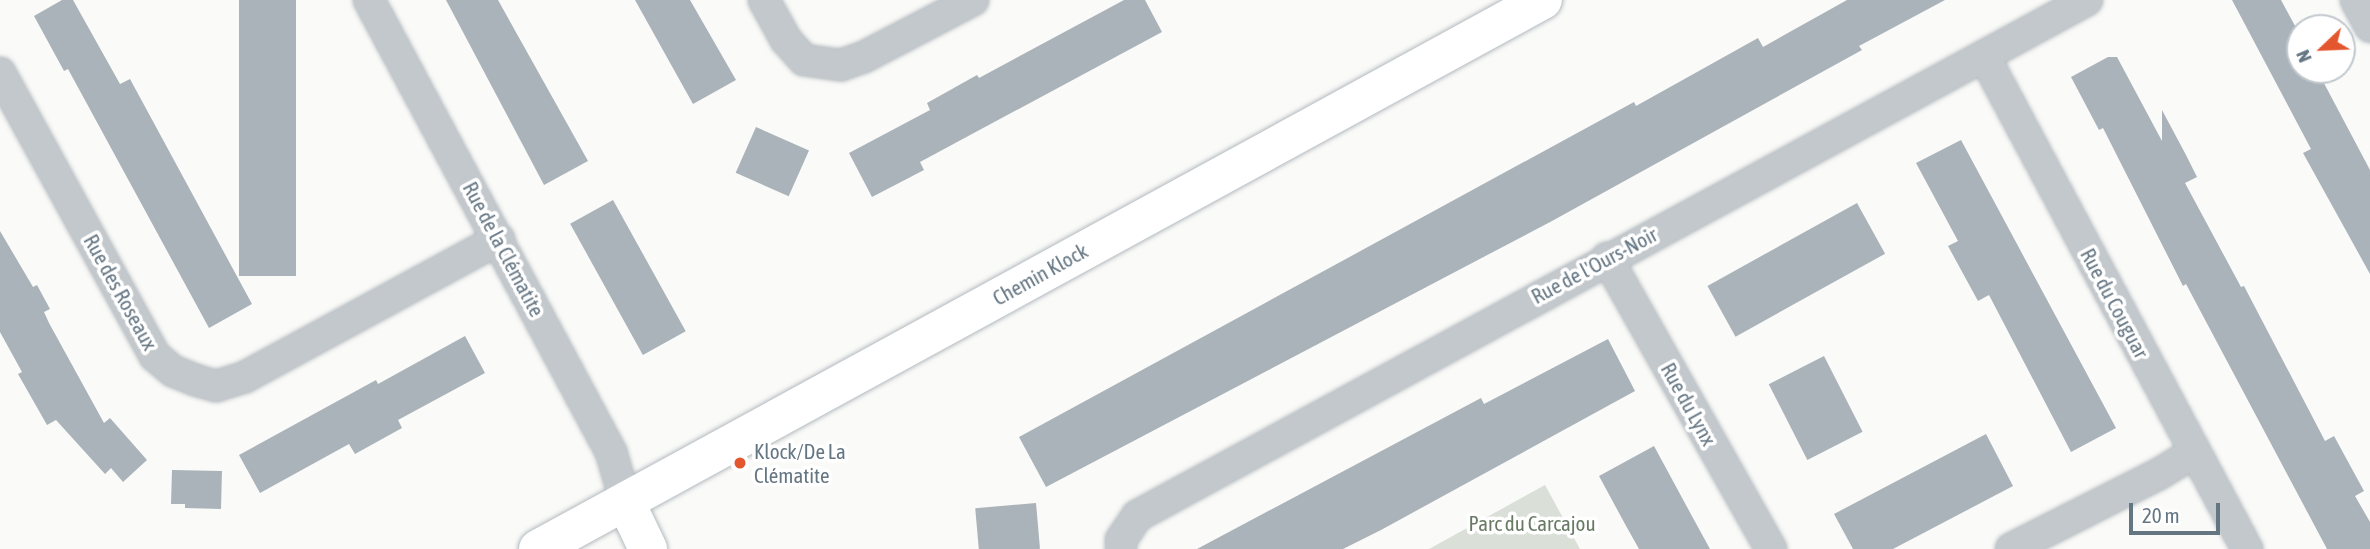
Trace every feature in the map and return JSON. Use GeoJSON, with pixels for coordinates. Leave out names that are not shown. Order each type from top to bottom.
{"type":"FeatureCollection","features":[{"type":"Feature","properties":{"kind":"main road","name":"Chemin Klock"},"geometry":{"type":"LineString","coordinates":[[538,549],[1543,0]]}},
{"type":"Feature","properties":{"kind":"main road"},"geometry":{"type":"LineString","coordinates":[[626,503],[648,549]]}},
{"type":"Feature","properties":{"kind":"street","name":"Rue de la Clématite"},"geometry":{"type":"LineString","coordinates":[[369,0],[611,452],[626,503]]}},
{"type":"Feature","properties":{"kind":"street"},"geometry":{"type":"LineString","coordinates":[[764,0],[786,40],[804,60],[841,65],[864,57],[973,0]]}},
{"type":"Feature","properties":{"kind":"street","name":"Rue de l'Ours-Noir"},"geometry":{"type":"LineString","coordinates":[[1121,549],[1121,540],[1137,516],[1606,258],[2087,0]]}},
{"type":"Feature","properties":{"kind":"street"},"geometry":{"type":"LineString","coordinates":[[2356,0],[2370,26]]}},
{"type":"Feature","properties":{"kind":"street","name":"Rue du Couguar"},"geometry":{"type":"LineString","coordinates":[[1984,56],[2247,549]]}},
{"type":"Feature","properties":{"kind":"street","name":"Rue des Roseaux"},"geometry":{"type":"LineString","coordinates":[[0,73],[155,356],[173,371],[195,380],[216,386],[245,377],[499,239]]}},
{"type":"Feature","properties":{"kind":"street","name":"Rue du Lynx"},"geometry":{"type":"LineString","coordinates":[[1606,258],[1771,549]]}},
{"type":"Feature","properties":{"kind":"street"},"geometry":{"type":"LineString","coordinates":[[2011,549],[2159,474],[2195,452]]}},
{"type":"Feature","properties":{"kind":"green space","name":"Parc du Carcajou"},"geometry":{"type":"Polygon","coordinates":[[[1545,485],[1580,549],[1429,549],[1545,485]]]}},
{"type":"Feature","properties":{"kind":"building"},"geometry":{"type":"Polygon","coordinates":[[[62,0],[73,0],[120,84],[130,79],[252,304],[209,328],[68,69],[64,71],[34,16],[62,0]]]}},
{"type":"Feature","properties":{"kind":"building"},"geometry":{"type":"Polygon","coordinates":[[[239,0],[296,0],[296,276],[239,276],[239,0]]]}},
{"type":"Feature","properties":{"kind":"building"},"geometry":{"type":"Polygon","coordinates":[[[446,0],[498,0],[588,161],[544,185],[446,0]]]}},
{"type":"Feature","properties":{"kind":"building"},"geometry":{"type":"Polygon","coordinates":[[[635,0],[690,0],[736,80],[693,104],[635,0]]]}},
{"type":"Feature","properties":{"kind":"building"},"geometry":{"type":"Polygon","coordinates":[[[1124,0],[1145,0],[1162,32],[920,162],[924,170],[872,197],[849,153],[930,110],[927,103],[977,75],[979,78],[1124,0]]]}},
{"type":"Feature","properties":{"kind":"building"},"geometry":{"type":"Polygon","coordinates":[[[1847,0],[1945,0],[1859,46],[1862,50],[1552,221],[1046,487],[1019,437],[1634,102],[1636,106],[1758,38],[1763,47],[1847,0]]]}},
{"type":"Feature","properties":{"kind":"building"},"geometry":{"type":"Polygon","coordinates":[[[2232,0],[2281,0],[2289,14],[2286,14],[2286,84],[2324,84],[2370,170],[2370,274],[2303,153],[2311,149],[2232,0]]]}},
{"type":"Feature","properties":{"kind":"building"},"geometry":{"type":"Polygon","coordinates":[[[2108,57],[2117,57],[2162,141],[2162,110],[2186,155],[2197,177],[2185,183],[2241,287],[2244,286],[2325,441],[2334,436],[2364,491],[2355,496],[2370,522],[2370,549],[2327,549],[2186,284],[2183,286],[2103,128],[2099,130],[2071,77],[2108,57]]]}},
{"type":"Feature","properties":{"kind":"building"},"geometry":{"type":"Polygon","coordinates":[[[756,127],[809,151],[789,196],[736,173],[756,127]]]}},
{"type":"Feature","properties":{"kind":"building"},"geometry":{"type":"Polygon","coordinates":[[[1961,140],[2116,428],[2071,452],[1989,295],[1978,301],[1948,246],[1958,241],[1916,163],[1961,140]]]}},
{"type":"Feature","properties":{"kind":"building"},"geometry":{"type":"Polygon","coordinates":[[[613,200],[686,331],[643,355],[570,224],[613,200]]]}},
{"type":"Feature","properties":{"kind":"building"},"geometry":{"type":"Polygon","coordinates":[[[1857,203],[1885,254],[1736,337],[1707,286],[1857,203]]]}},
{"type":"Feature","properties":{"kind":"building"},"geometry":{"type":"Polygon","coordinates":[[[0,231],[33,287],[37,285],[50,309],[44,312],[49,323],[104,423],[110,418],[147,460],[123,482],[111,468],[105,474],[56,420],[47,425],[18,374],[22,372],[0,332],[0,231]]]}},
{"type":"Feature","properties":{"kind":"building"},"geometry":{"type":"Polygon","coordinates":[[[465,336],[485,373],[398,420],[402,428],[355,454],[349,444],[260,493],[239,455],[376,380],[378,384],[465,336]]]}},
{"type":"Feature","properties":{"kind":"building"},"geometry":{"type":"Polygon","coordinates":[[[1608,339],[1635,391],[1381,530],[1343,549],[1197,549],[1481,398],[1484,404],[1608,339]]]}},
{"type":"Feature","properties":{"kind":"building"},"geometry":{"type":"Polygon","coordinates":[[[1824,356],[1863,432],[1807,460],[1769,384],[1824,356]]]}},
{"type":"Feature","properties":{"kind":"building"},"geometry":{"type":"Polygon","coordinates":[[[1986,434],[2013,486],[1893,549],[1853,549],[1834,514],[1986,434]]]}},
{"type":"Feature","properties":{"kind":"building"},"geometry":{"type":"Polygon","coordinates":[[[1654,446],[1710,549],[1639,549],[1625,524],[1599,476],[1654,446]]]}},
{"type":"Feature","properties":{"kind":"building"},"geometry":{"type":"Polygon","coordinates":[[[172,470],[222,471],[221,509],[185,508],[185,504],[171,504],[172,470]]]}},
{"type":"Feature","properties":{"kind":"building"},"geometry":{"type":"Polygon","coordinates":[[[1036,503],[1040,549],[979,549],[975,508],[1036,503]]]}},
{"type":"Feature","properties":{"kind":"place","name":"Klock/De La Clématite"},"geometry":{"type":"Point","coordinates":[740,463]}}]}
